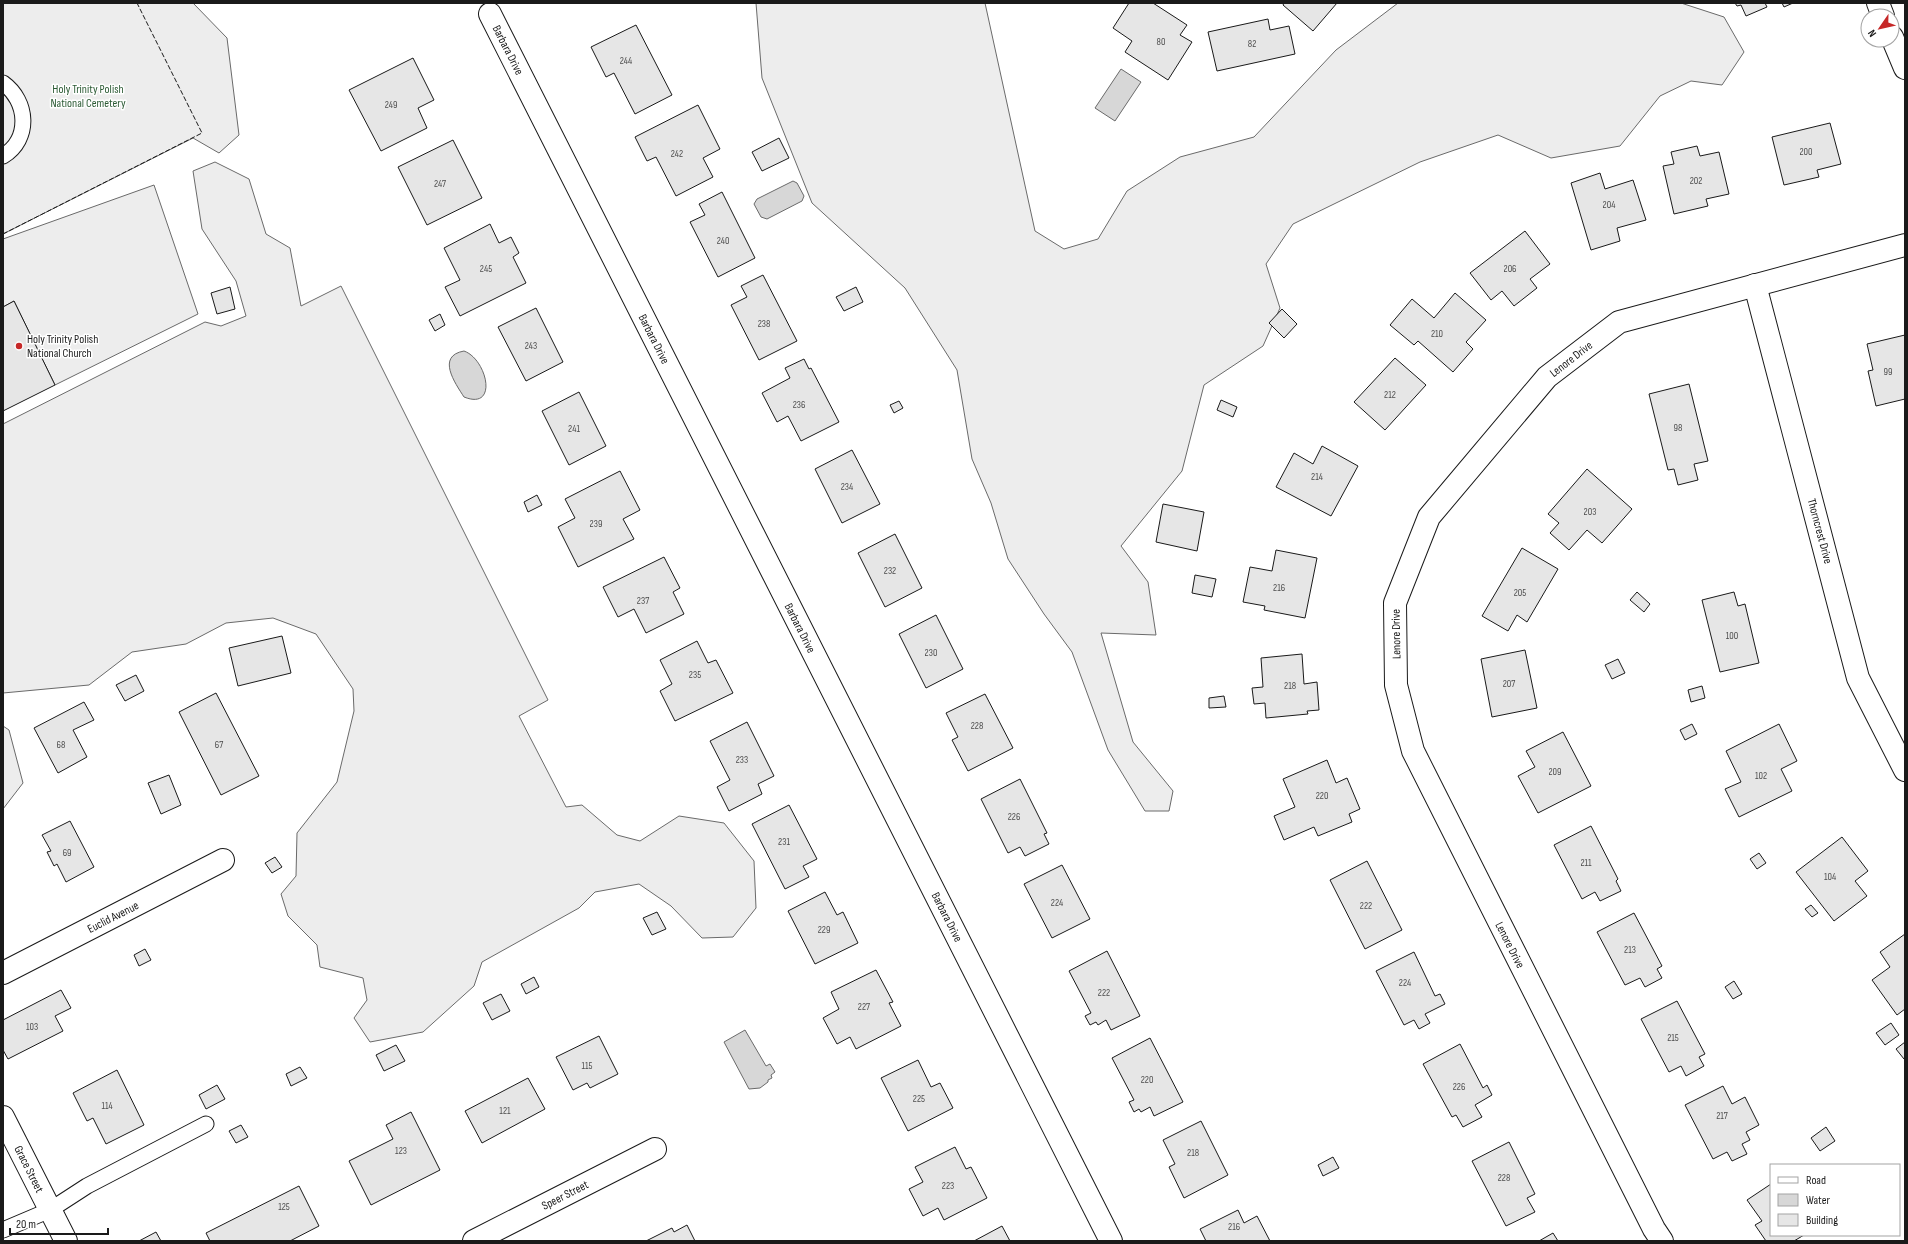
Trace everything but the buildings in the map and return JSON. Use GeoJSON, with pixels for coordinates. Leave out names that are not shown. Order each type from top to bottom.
{"type":"FeatureCollection","features":[{"type":"Feature","properties":{"kind":"street","name":"Barbara Drive"},"geometry":{"type":"LineString","coordinates":[[490,14],[1111,1241]]}},
{"type":"Feature","properties":{"kind":"street"},"geometry":{"type":"LineString","coordinates":[[1897,48],[1905,68]]}},
{"type":"Feature","properties":{"kind":"street","name":"Lenore Drive"},"geometry":{"type":"LineString","coordinates":[[1662,1241],[1654,1229],[1413,751],[1396,685],[1395,603],[1429,517],[1548,377],[1619,322],[1905,245]]}},
{"type":"Feature","properties":{"kind":"street","name":"Thorncrest Drive"},"geometry":{"type":"LineString","coordinates":[[1755,285],[1858,678],[1905,770]]}},
{"type":"Feature","properties":{"kind":"street","name":"Euclid Avenue"},"geometry":{"type":"LineString","coordinates":[[3,973],[222,860]]}},
{"type":"Feature","properties":{"kind":"street","name":"Grace Street"},"geometry":{"type":"LineString","coordinates":[[3,1118],[66,1241]]}},
{"type":"Feature","properties":{"kind":"street","name":"Speer Street"},"geometry":{"type":"LineString","coordinates":[[474,1241],[655,1149]]}},
{"type":"Feature","properties":{"kind":"lane"},"geometry":{"type":"LineString","coordinates":[[3,83],[18,100],[24,117],[21,135],[9,152],[3,156]]}},
{"type":"Feature","properties":{"kind":"lane"},"geometry":{"type":"LineString","coordinates":[[3,1230],[50,1210],[87,1186],[206,1124]]}},
{"type":"Feature","properties":{"kind":"shaded area","name":"Holy Trinity Polish National Cemetery"},"geometry":{"type":"Polygon","coordinates":[[[3,3],[193,3],[227,38],[239,135],[219,153],[193,138],[3,234],[3,3]]]}},
{"type":"Feature","properties":{"kind":"shaded area"},"geometry":{"type":"Polygon","coordinates":[[[756,3],[985,3],[1035,231],[1064,249],[1098,239],[1127,191],[1180,157],[1254,137],[1336,50],[1398,3],[1681,3],[1724,17],[1744,52],[1722,85],[1691,81],[1660,96],[1620,146],[1551,158],[1498,135],[1420,162],[1293,224],[1266,264],[1280,308],[1263,346],[1204,385],[1182,471],[1121,546],[1148,582],[1156,635],[1101,633],[1133,742],[1173,791],[1169,811],[1145,811],[1108,750],[1072,652],[1044,614],[1008,559],[991,503],[972,459],[957,370],[905,288],[812,203],[762,78],[756,3]]]}},
{"type":"Feature","properties":{"kind":"shaded area"},"geometry":{"type":"Polygon","coordinates":[[[215,162],[249,179],[266,234],[290,248],[301,306],[341,286],[548,700],[519,716],[566,807],[582,805],[617,835],[640,841],[679,816],[724,823],[754,861],[756,908],[733,937],[702,938],[671,906],[639,884],[595,892],[579,908],[482,962],[474,986],[423,1032],[370,1042],[354,1018],[367,1000],[363,978],[320,967],[317,945],[288,916],[281,894],[296,876],[297,833],[337,782],[354,711],[353,689],[316,634],[273,618],[226,623],[186,644],[132,652],[89,685],[3,693],[3,424],[205,322],[221,326],[246,316],[236,281],[202,229],[193,171],[215,162]]]}},
{"type":"Feature","properties":{"kind":"shaded area"},"geometry":{"type":"Polygon","coordinates":[[[154,185],[198,314],[55,385],[14,301],[3,307],[3,239],[154,185]]]}},
{"type":"Feature","properties":{"kind":"shaded area"},"geometry":{"type":"Polygon","coordinates":[[[3,726],[9,730],[23,783],[3,809],[3,726]]]}},
{"type":"Feature","properties":{"kind":"water"},"geometry":{"type":"Polygon","coordinates":[[[1121,69],[1141,82],[1115,121],[1095,108],[1121,69]]]}},
{"type":"Feature","properties":{"kind":"water"},"geometry":{"type":"Polygon","coordinates":[[[793,181],[797,183],[804,196],[802,201],[767,219],[761,217],[754,204],[757,199],[793,181]]]}},
{"type":"Feature","properties":{"kind":"water"},"geometry":{"type":"Polygon","coordinates":[[[464,351],[472,356],[479,364],[483,373],[486,382],[485,391],[482,397],[475,399],[464,397],[456,385],[450,371],[449,364],[451,358],[464,351]]]}},
{"type":"Feature","properties":{"kind":"water"},"geometry":{"type":"Polygon","coordinates":[[[745,1030],[766,1066],[770,1064],[775,1072],[771,1075],[772,1078],[760,1088],[749,1089],[724,1042],[745,1030]]]}},
{"type":"Feature","properties":{"kind":"fence"},"geometry":{"type":"LineString","coordinates":[[3,234],[202,133],[137,3]]}},
{"type":"Feature","properties":{"kind":"place","name":"Holy Trinity Polish National Church"},"geometry":{"type":"Point","coordinates":[19,346]}}]}
